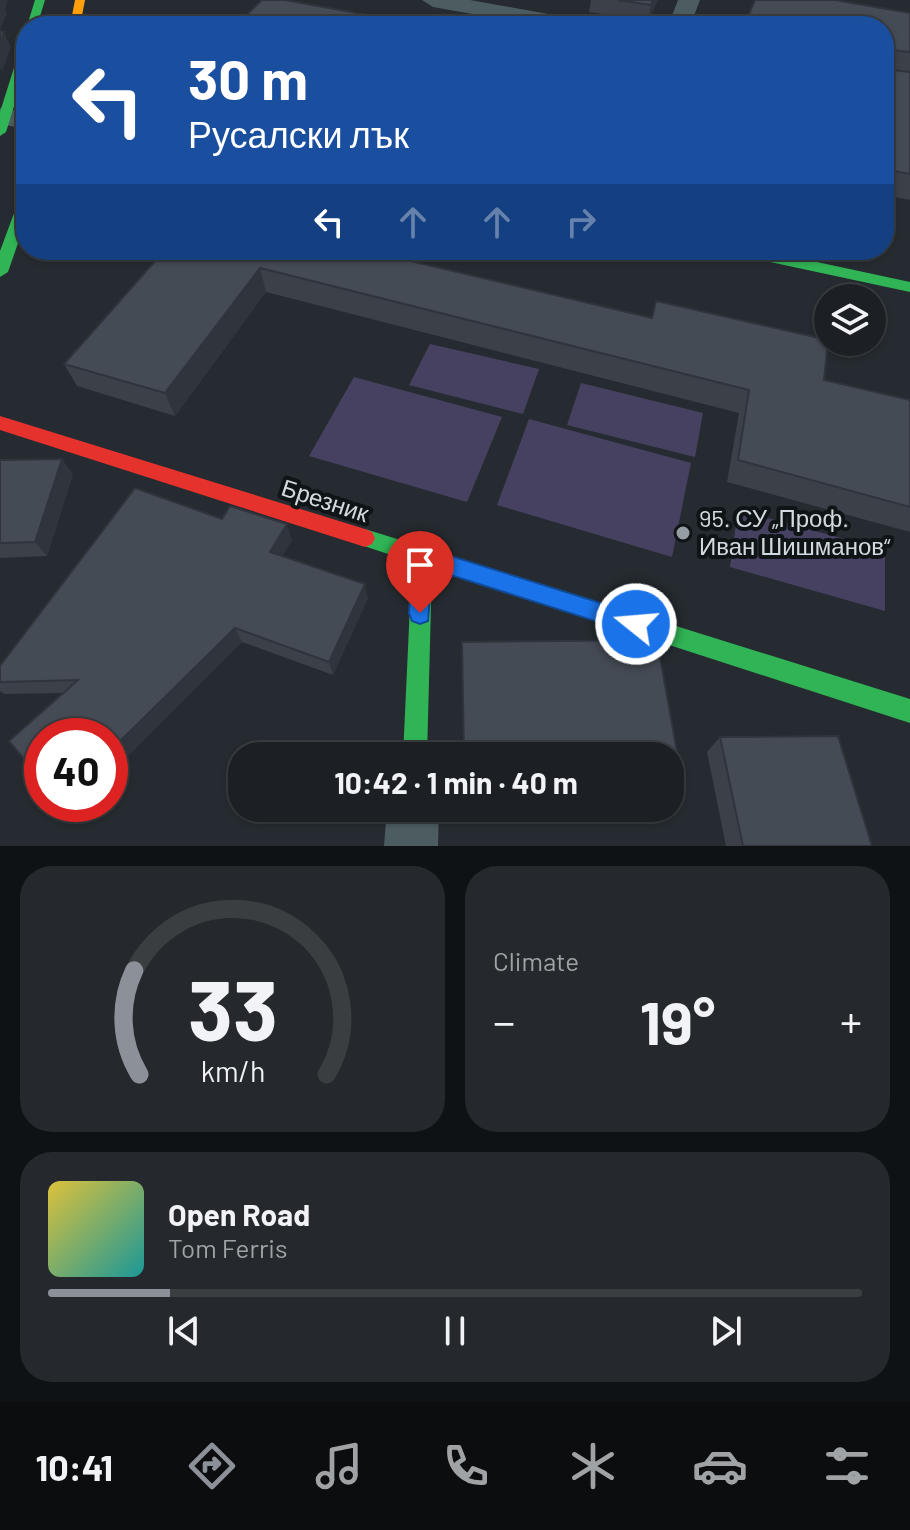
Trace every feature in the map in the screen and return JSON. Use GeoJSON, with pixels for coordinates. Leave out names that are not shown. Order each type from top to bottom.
{"type":"FeatureCollection","features":[{"type":"Feature","properties":{"kind":"street"},"geometry":{"type":"LineString","coordinates":[[433,0],[521,16]]}},
{"type":"Feature","properties":{"kind":"street"},"geometry":{"type":"LineString","coordinates":[[8,121],[16,89]]}},
{"type":"Feature","properties":{"kind":"street"},"geometry":{"type":"LineString","coordinates":[[0,272],[16,228]]}},
{"type":"Feature","properties":{"kind":"street"},"geometry":{"type":"LineString","coordinates":[[784,260],[910,287]]}},
{"type":"Feature","properties":{"kind":"street","name":"Брезник"},"geometry":{"type":"LineString","coordinates":[[0,423],[910,711]]}},
{"type":"Feature","properties":{"kind":"street"},"geometry":{"type":"LineString","coordinates":[[415,742],[422,556]]}},
{"type":"Feature","properties":{"kind":"street"},"geometry":{"type":"LineString","coordinates":[[411,846],[412,822]]}},
{"type":"Feature","properties":{"kind":"shaded area"},"geometry":{"type":"Polygon","coordinates":[[[430,344],[539,369],[523,414],[409,385],[430,344]]]}},
{"type":"Feature","properties":{"kind":"shaded area"},"geometry":{"type":"Polygon","coordinates":[[[354,377],[502,417],[467,502],[309,456],[354,377]]]}},
{"type":"Feature","properties":{"kind":"shaded area"},"geometry":{"type":"Polygon","coordinates":[[[581,383],[703,413],[695,457],[567,425],[581,383]]]}},
{"type":"Feature","properties":{"kind":"shaded area"},"geometry":{"type":"Polygon","coordinates":[[[529,419],[691,463],[672,557],[497,505],[529,419]]]}},
{"type":"Feature","properties":{"kind":"shaded area"},"geometry":{"type":"Polygon","coordinates":[[[738,510],[885,550],[885,611],[730,567],[738,510]]]}},
{"type":"Feature","properties":{"kind":"building"},"geometry":{"type":"Polygon","coordinates":[[[262,0],[285,0],[373,16],[245,16],[262,0]]]}},
{"type":"Feature","properties":{"kind":"building"},"geometry":{"type":"Polygon","coordinates":[[[618,0],[653,0],[651,5],[618,0]]]}},
{"type":"Feature","properties":{"kind":"building"},"geometry":{"type":"Polygon","coordinates":[[[755,0],[835,0],[910,13],[910,52],[894,50],[894,16],[748,16],[755,0]]]}},
{"type":"Feature","properties":{"kind":"building"},"geometry":{"type":"Polygon","coordinates":[[[894,70],[910,72],[910,174],[894,171],[894,70]]]}},
{"type":"Feature","properties":{"kind":"building"},"geometry":{"type":"Polygon","coordinates":[[[156,260],[406,260],[652,318],[656,301],[814,337],[814,356],[826,356],[824,380],[910,400],[910,507],[738,460],[749,390],[260,268],[165,393],[64,364],[156,260]]]}},
{"type":"Feature","properties":{"kind":"building"},"geometry":{"type":"Polygon","coordinates":[[[62,459],[35,542],[0,543],[0,460],[62,459]]]}},
{"type":"Feature","properties":{"kind":"building"},"geometry":{"type":"Polygon","coordinates":[[[135,488],[222,519],[230,506],[287,524],[270,552],[365,584],[329,662],[235,628],[128,733],[128,718],[35,718],[78,680],[0,682],[0,666],[135,488]]]}},
{"type":"Feature","properties":{"kind":"building"},"geometry":{"type":"Polygon","coordinates":[[[657,640],[675,742],[464,742],[462,642],[657,640]]]}},
{"type":"Feature","properties":{"kind":"building"},"geometry":{"type":"Polygon","coordinates":[[[24,728],[24,759],[9,741],[24,728]]]}},
{"type":"Feature","properties":{"kind":"building"},"geometry":{"type":"Polygon","coordinates":[[[838,736],[872,846],[743,846],[720,737],[838,736]]]}},
{"type":"Feature","properties":{"kind":"traffic: fast"},"geometry":{"type":"LineString","coordinates":[[35,16],[40,0]]}},
{"type":"Feature","properties":{"kind":"traffic: fast"},"geometry":{"type":"LineString","coordinates":[[0,132],[16,81]]}},
{"type":"Feature","properties":{"kind":"traffic: fast"},"geometry":{"type":"LineString","coordinates":[[0,272],[16,228]]}},
{"type":"Feature","properties":{"kind":"traffic: fast"},"geometry":{"type":"LineString","coordinates":[[784,260],[910,287]]}},
{"type":"Feature","properties":{"kind":"traffic: fast"},"geometry":{"type":"LineString","coordinates":[[365,538],[910,711]]}},
{"type":"Feature","properties":{"kind":"traffic: fast"},"geometry":{"type":"LineString","coordinates":[[415,742],[422,556]]}},
{"type":"Feature","properties":{"kind":"traffic: slow"},"geometry":{"type":"LineString","coordinates":[[77,16],[80,0]]}},
{"type":"Feature","properties":{"kind":"traffic: jam"},"geometry":{"type":"LineString","coordinates":[[0,423],[365,538]]}},
{"type":"Feature","properties":{"kind":"place","name":"95. СУ „Проф. Иван Шишманов“"},"geometry":{"type":"Point","coordinates":[683,533]}},
{"type":"Feature","properties":{"kind":"route"},"geometry":{"type":"LineString","coordinates":[[420,613],[422,556],[636,624]]}}]}
